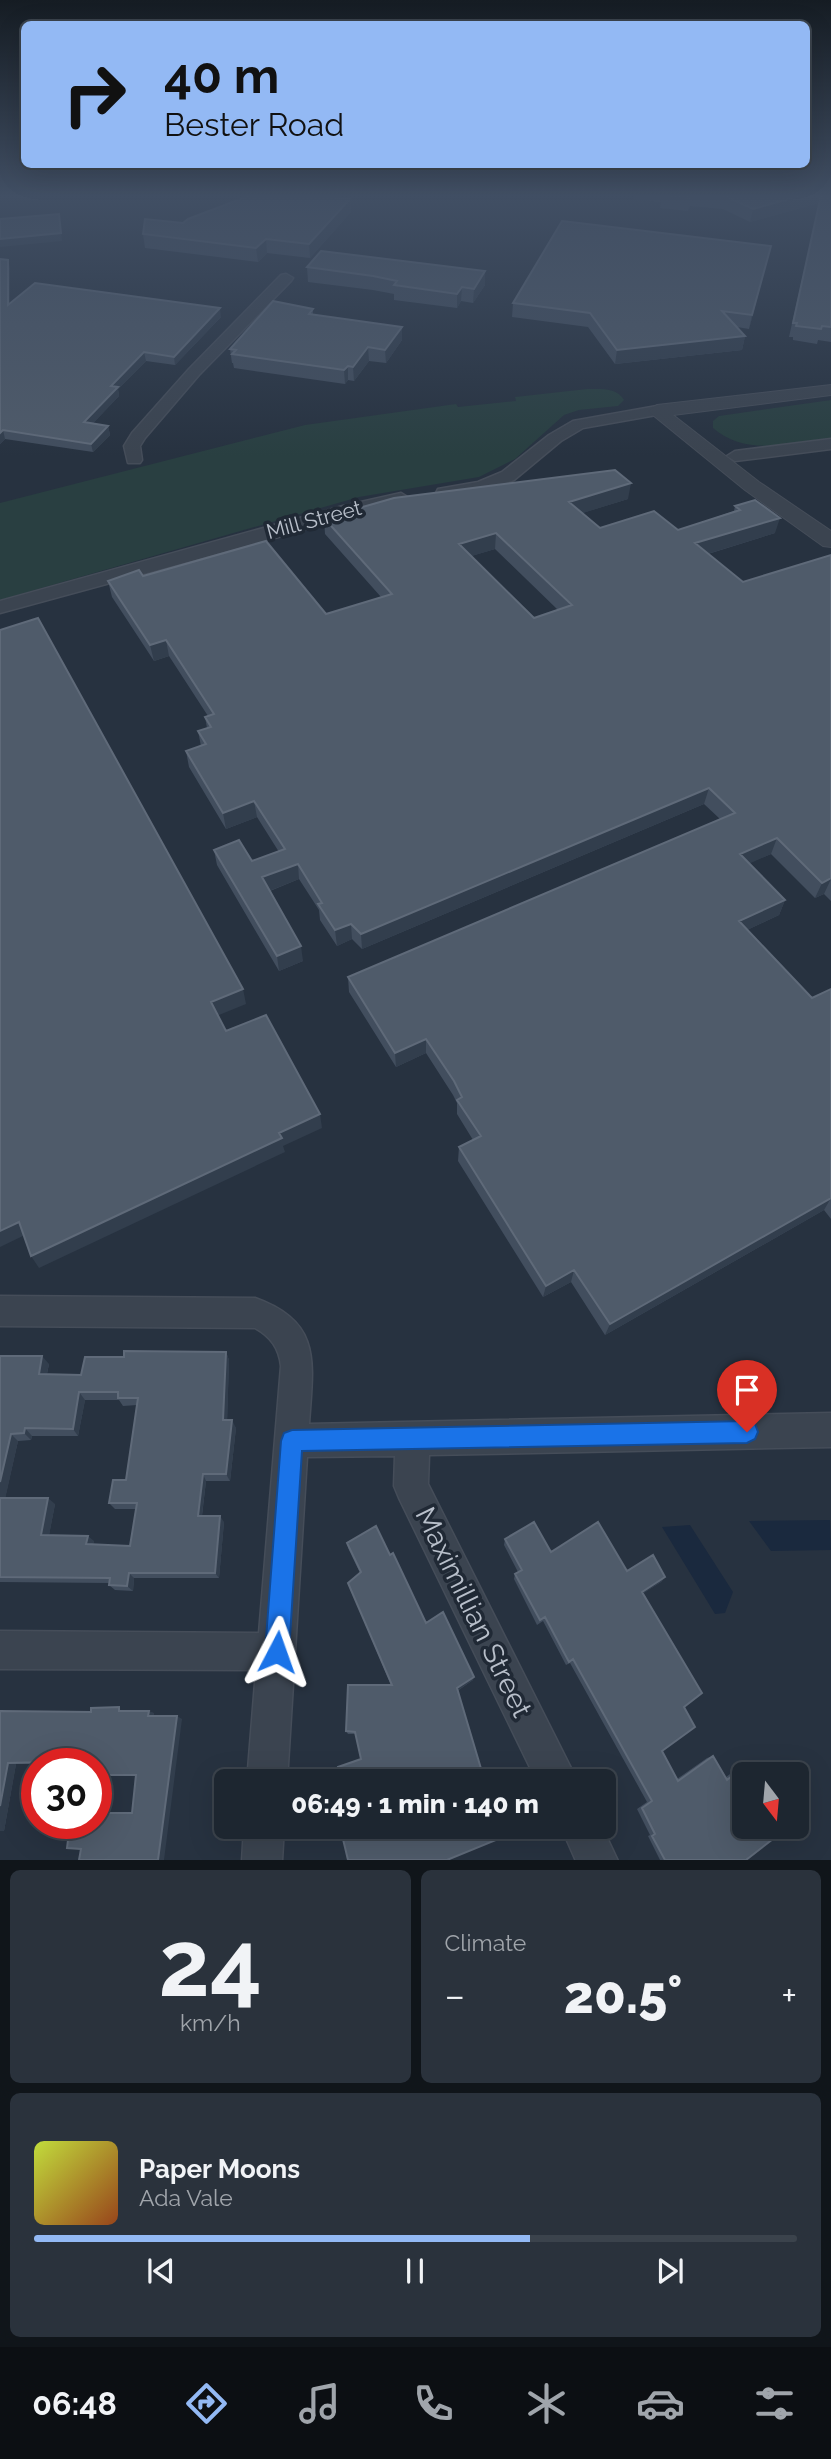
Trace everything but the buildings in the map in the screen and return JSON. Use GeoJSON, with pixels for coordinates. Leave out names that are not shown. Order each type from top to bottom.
{"type":"FeatureCollection","features":[{"type":"Feature","properties":{"kind":"street"},"geometry":{"type":"LineString","coordinates":[[134,460],[132,446],[138,436],[194,372],[282,282]]}},
{"type":"Feature","properties":{"kind":"street"},"geometry":{"type":"LineString","coordinates":[[666,410],[831,390]]}},
{"type":"Feature","properties":{"kind":"street"},"geometry":{"type":"LineString","coordinates":[[666,410],[735,456],[767,482],[803,520]]}},
{"type":"Feature","properties":{"kind":"street"},"geometry":{"type":"LineString","coordinates":[[666,410],[752,486],[831,541]]}},
{"type":"Feature","properties":{"kind":"street","name":"Mill Street"},"geometry":{"type":"LineString","coordinates":[[0,607],[349,510],[420,495],[470,489],[502,479],[520,469],[555,438],[579,424],[666,410]]}},
{"type":"Feature","properties":{"kind":"street"},"geometry":{"type":"LineString","coordinates":[[735,456],[831,444]]}},
{"type":"Feature","properties":{"kind":"street"},"geometry":{"type":"LineString","coordinates":[[0,1311],[240,1312],[268,1317],[287,1333],[296,1354],[268,1769]]}},
{"type":"Feature","properties":{"kind":"street"},"geometry":{"type":"LineString","coordinates":[[292,1441],[831,1430]]}},
{"type":"Feature","properties":{"kind":"street","name":"Maximillian Street"},"geometry":{"type":"LineString","coordinates":[[414,1438],[411,1486],[552,1769]]}},
{"type":"Feature","properties":{"kind":"street"},"geometry":{"type":"LineString","coordinates":[[0,1650],[277,1652]]}},
{"type":"Feature","properties":{"kind":"street"},"geometry":{"type":"LineString","coordinates":[[262,1860],[263,1839]]}},
{"type":"Feature","properties":{"kind":"street"},"geometry":{"type":"LineString","coordinates":[[587,1839],[598,1860]]}},
{"type":"Feature","properties":{"kind":"green space"},"geometry":{"type":"Polygon","coordinates":[[[587,389],[613,391],[624,400],[618,406],[579,410],[564,415],[515,459],[479,477],[359,497],[0,600],[0,503],[305,425],[456,404],[458,407],[516,401],[515,397],[587,389]]]}},
{"type":"Feature","properties":{"kind":"green space"},"geometry":{"type":"Polygon","coordinates":[[[831,400],[831,438],[785,445],[754,445],[740,443],[713,428],[713,421],[719,416],[831,400]]]}},
{"type":"Feature","properties":{"kind":"water"},"geometry":{"type":"Polygon","coordinates":[[[830,1520],[831,1550],[771,1551],[749,1521],[830,1520]]]}},
{"type":"Feature","properties":{"kind":"water"},"geometry":{"type":"Polygon","coordinates":[[[690,1525],[733,1592],[725,1613],[715,1614],[662,1527],[690,1525]]]}},
{"type":"Feature","properties":{"kind":"route"},"geometry":{"type":"LineString","coordinates":[[277,1652],[292,1441],[747,1432]]}}]}
